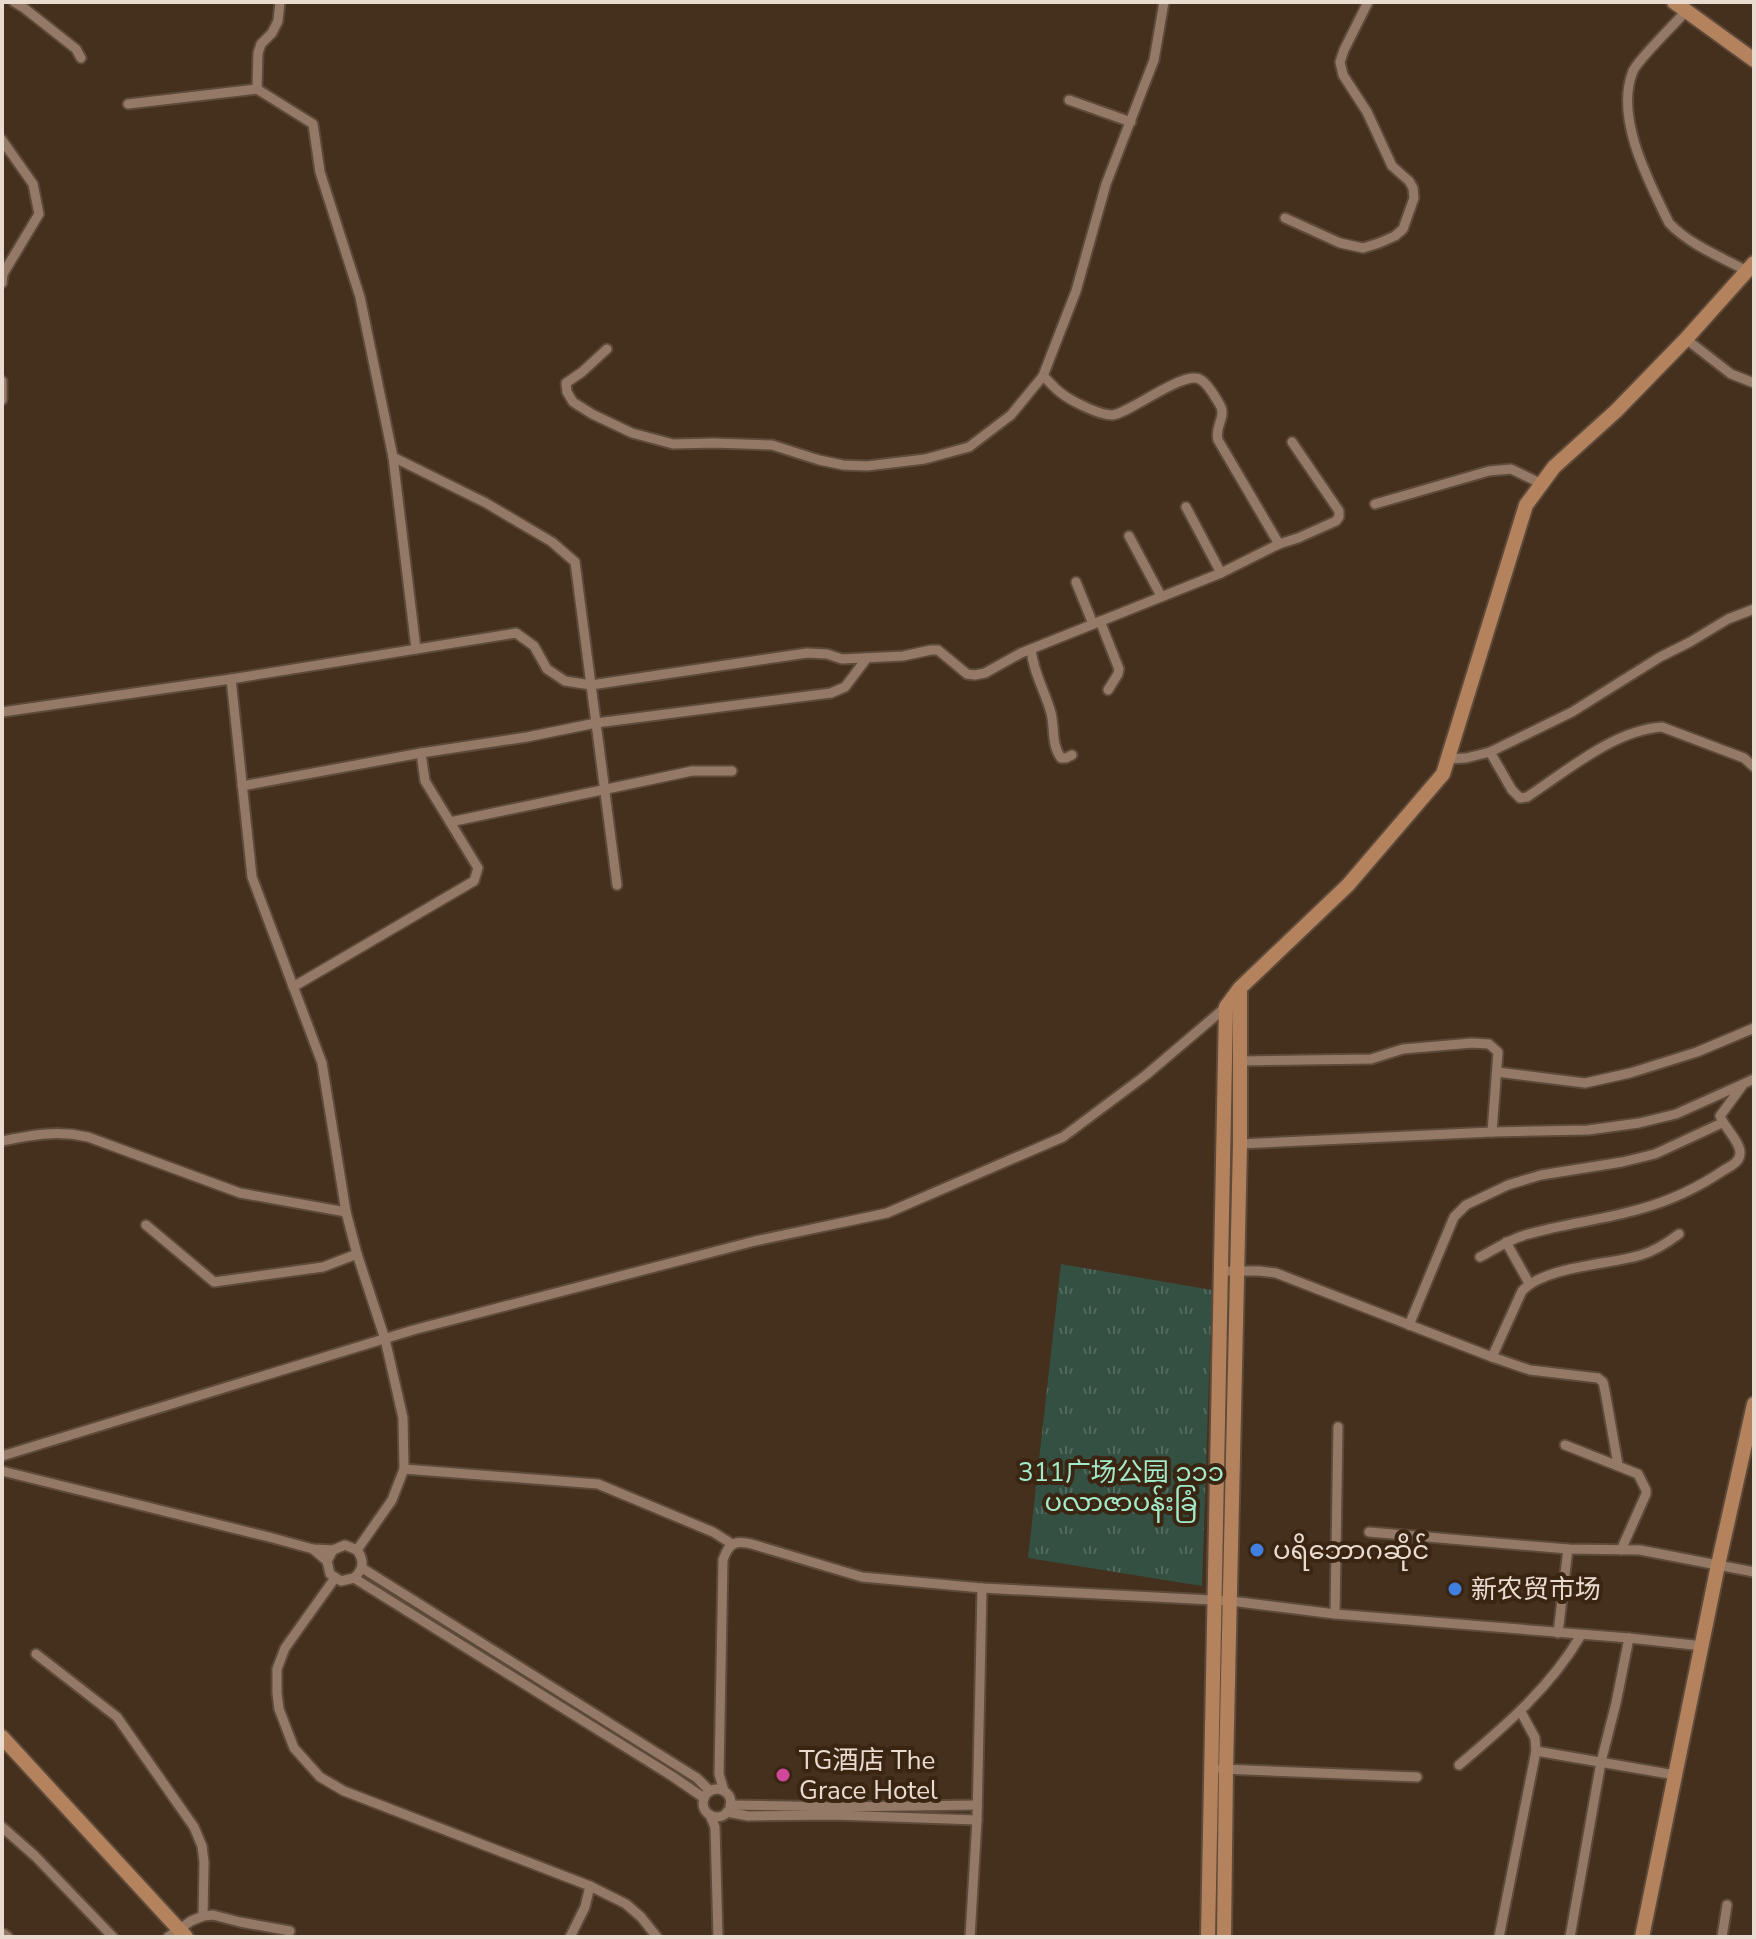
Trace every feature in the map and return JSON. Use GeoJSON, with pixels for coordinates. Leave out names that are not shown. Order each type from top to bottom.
{"type":"FeatureCollection","features":[{"type":"Feature","properties":{"kind":"main road"},"geometry":{"type":"LineString","coordinates":[[1680,7],[1754,60]]}},
{"type":"Feature","properties":{"kind":"main road"},"geometry":{"type":"LineString","coordinates":[[1221,1684],[1214,1600],[1226,1007],[1240,988],[1348,885],[1443,774],[1526,505],[1554,467],[1616,411],[1750,267]]}},
{"type":"Feature","properties":{"kind":"main road"},"geometry":{"type":"LineString","coordinates":[[1218,1769],[1225,1855],[1224,1936],[1208,1934],[1221,1684],[1231,1601],[1240,988]]}},
{"type":"Feature","properties":{"kind":"main road"},"geometry":{"type":"LineString","coordinates":[[1219,1368],[1235,1369]]}},
{"type":"Feature","properties":{"kind":"main road"},"geometry":{"type":"LineString","coordinates":[[1642,1937],[1754,1404]]}},
{"type":"Feature","properties":{"kind":"main road"},"geometry":{"type":"LineString","coordinates":[[1217,1467],[1233,1467]]}},
{"type":"Feature","properties":{"kind":"main road"},"geometry":{"type":"LineString","coordinates":[[2,1737],[178,1935]]}},
{"type":"Feature","properties":{"kind":"main road"},"geometry":{"type":"LineString","coordinates":[[1210,1853],[1225,1855]]}},
{"type":"Feature","properties":{"kind":"street"},"geometry":{"type":"LineString","coordinates":[[14,2],[76,49],[81,58]]}},
{"type":"Feature","properties":{"kind":"street"},"geometry":{"type":"LineString","coordinates":[[257,89],[258,53],[278,21],[280,2]]}},
{"type":"Feature","properties":{"kind":"street"},"geometry":{"type":"LineString","coordinates":[[607,349],[566,383],[567,392],[573,402],[592,414],[632,433],[673,444],[772,445],[819,460],[867,466],[925,459],[969,447],[1011,415],[1043,376],[1076,291],[1106,184],[1154,60],[1164,2]]}},
{"type":"Feature","properties":{"kind":"street"},"geometry":{"type":"LineString","coordinates":[[1285,218],[1340,243],[1363,248],[1395,236],[1403,229],[1414,198],[1413,188],[1392,166],[1367,112],[1343,75],[1340,62],[1368,2]]}},
{"type":"Feature","properties":{"kind":"street"},"geometry":{"type":"LineString","coordinates":[[1680,7],[1634,69],[1628,91],[1633,139],[1669,223],[1676,231],[1698,245],[1750,267]]}},
{"type":"Feature","properties":{"kind":"street"},"geometry":{"type":"LineString","coordinates":[[128,104],[257,89],[313,124],[320,172],[360,297],[393,457],[416,649]]}},
{"type":"Feature","properties":{"kind":"street"},"geometry":{"type":"LineString","coordinates":[[1069,100],[1131,122]]}},
{"type":"Feature","properties":{"kind":"street"},"geometry":{"type":"LineString","coordinates":[[2,140],[33,184],[39,214],[3,274],[2,283]]}},
{"type":"Feature","properties":{"kind":"street"},"geometry":{"type":"LineString","coordinates":[[1686,339],[1731,374],[1754,383]]}},
{"type":"Feature","properties":{"kind":"street"},"geometry":{"type":"LineString","coordinates":[[1043,376],[1062,394],[1103,414],[1116,415],[1156,393],[1194,377],[1201,379],[1223,413],[1216,433],[1218,440],[1279,544]]}},
{"type":"Feature","properties":{"kind":"street"},"geometry":{"type":"LineString","coordinates":[[2,381],[2,400]]}},
{"type":"Feature","properties":{"kind":"street"},"geometry":{"type":"LineString","coordinates":[[2,712],[516,633],[534,646],[547,669],[565,681],[591,685],[807,653],[842,659],[903,656],[938,650],[967,674],[985,673],[1031,649],[1221,573],[1279,544],[1336,521],[1339,511],[1292,442]]}},
{"type":"Feature","properties":{"kind":"street"},"geometry":{"type":"LineString","coordinates":[[393,457],[486,503],[552,542],[575,562],[617,885]]}},
{"type":"Feature","properties":{"kind":"street"},"geometry":{"type":"LineString","coordinates":[[1375,504],[1489,471],[1511,469],[1542,484]]}},
{"type":"Feature","properties":{"kind":"street"},"geometry":{"type":"LineString","coordinates":[[1186,507],[1221,573]]}},
{"type":"Feature","properties":{"kind":"street"},"geometry":{"type":"LineString","coordinates":[[1129,536],[1161,596]]}},
{"type":"Feature","properties":{"kind":"street"},"geometry":{"type":"LineString","coordinates":[[1076,582],[1119,669],[1108,690]]}},
{"type":"Feature","properties":{"kind":"street"},"geometry":{"type":"LineString","coordinates":[[1447,759],[1490,752],[1572,712],[1660,657],[1728,619],[1754,609]]}},
{"type":"Feature","properties":{"kind":"street"},"geometry":{"type":"LineString","coordinates":[[1031,649],[1032,664],[1052,718],[1053,741],[1058,754],[1061,758],[1072,755]]}},
{"type":"Feature","properties":{"kind":"street"},"geometry":{"type":"LineString","coordinates":[[242,786],[596,723],[831,693],[845,687],[867,658]]}},
{"type":"Feature","properties":{"kind":"street"},"geometry":{"type":"LineString","coordinates":[[231,679],[252,877],[322,1063],[346,1212],[385,1339],[403,1418],[404,1469],[392,1500],[357,1550]]}},
{"type":"Feature","properties":{"kind":"street"},"geometry":{"type":"LineString","coordinates":[[1490,752],[1520,798],[1527,797],[1613,741],[1649,728],[1662,727],[1744,758],[1754,767]]}},
{"type":"Feature","properties":{"kind":"street"},"geometry":{"type":"LineString","coordinates":[[293,987],[474,881],[478,868],[425,781],[421,753]]}},
{"type":"Feature","properties":{"kind":"street"},"geometry":{"type":"LineString","coordinates":[[450,822],[692,771],[732,771]]}},
{"type":"Feature","properties":{"kind":"street"},"geometry":{"type":"LineString","coordinates":[[2,1456],[385,1339],[755,1241],[887,1213],[1063,1137],[1146,1075],[1226,1007]]}},
{"type":"Feature","properties":{"kind":"street"},"geometry":{"type":"LineString","coordinates":[[1497,1072],[1585,1083],[1683,1056],[1754,1028]]}},
{"type":"Feature","properties":{"kind":"street"},"geometry":{"type":"LineString","coordinates":[[1239,1061],[1371,1059],[1403,1049],[1489,1044],[1498,1052],[1492,1132]]}},
{"type":"Feature","properties":{"kind":"street"},"geometry":{"type":"LineString","coordinates":[[1240,1144],[1588,1130],[1676,1114],[1754,1079]]}},
{"type":"Feature","properties":{"kind":"street"},"geometry":{"type":"LineString","coordinates":[[1480,1257],[1506,1242],[1641,1209],[1715,1177],[1740,1158],[1739,1148],[1720,1116],[1744,1084]]}},
{"type":"Feature","properties":{"kind":"street"},"geometry":{"type":"LineString","coordinates":[[1409,1325],[1454,1217],[1466,1205],[1531,1177],[1655,1154],[1722,1123]]}},
{"type":"Feature","properties":{"kind":"street"},"geometry":{"type":"LineString","coordinates":[[2,1141],[41,1134],[77,1134],[240,1193],[346,1212]]}},
{"type":"Feature","properties":{"kind":"street"},"geometry":{"type":"LineString","coordinates":[[146,1225],[214,1282],[323,1267],[357,1254]]}},
{"type":"Feature","properties":{"kind":"street"},"geometry":{"type":"LineString","coordinates":[[1492,1357],[1522,1291],[1529,1283],[1558,1272],[1644,1254],[1679,1234]]}},
{"type":"Feature","properties":{"kind":"street"},"geometry":{"type":"LineString","coordinates":[[1506,1242],[1529,1283]]}},
{"type":"Feature","properties":{"kind":"street"},"geometry":{"type":"LineString","coordinates":[[1221,1271],[1259,1271],[1286,1276],[1530,1370],[1598,1378],[1603,1382],[1618,1465]]}},
{"type":"Feature","properties":{"kind":"street"},"geometry":{"type":"LineString","coordinates":[[1335,1614],[1338,1427]]}},
{"type":"Feature","properties":{"kind":"street"},"geometry":{"type":"LineString","coordinates":[[1565,1445],[1636,1472],[1646,1490],[1642,1506],[1621,1550]]}},
{"type":"Feature","properties":{"kind":"street"},"geometry":{"type":"LineString","coordinates":[[404,1469],[598,1484],[713,1532],[732,1544]]}},
{"type":"Feature","properties":{"kind":"street"},"geometry":{"type":"LineString","coordinates":[[2,1471],[313,1549],[333,1550],[345,1545],[361,1555],[362,1568],[347,1581],[335,1578],[330,1574],[327,1561],[313,1549]]}},
{"type":"Feature","properties":{"kind":"street"},"geometry":{"type":"LineString","coordinates":[[1369,1532],[1568,1549],[1640,1550],[1754,1572]]}},
{"type":"Feature","properties":{"kind":"street"},"geometry":{"type":"LineString","coordinates":[[715,1827],[726,1811],[729,1797],[719,1774],[723,1560],[732,1544],[744,1542],[862,1577],[982,1588],[1231,1601],[1335,1614],[1703,1646]]}},
{"type":"Feature","properties":{"kind":"street"},"geometry":{"type":"LineString","coordinates":[[1558,1633],[1568,1549]]}},
{"type":"Feature","properties":{"kind":"street"},"geometry":{"type":"LineString","coordinates":[[327,1561],[333,1550]]}},
{"type":"Feature","properties":{"kind":"street"},"geometry":{"type":"LineString","coordinates":[[362,1568],[697,1778],[709,1793]]}},
{"type":"Feature","properties":{"kind":"street"},"geometry":{"type":"LineString","coordinates":[[335,1578],[285,1648],[277,1669],[279,1709],[294,1748],[305,1763],[320,1777],[344,1791],[590,1886],[626,1904],[657,1937]]}},
{"type":"Feature","properties":{"kind":"street"},"geometry":{"type":"LineString","coordinates":[[354,1578],[638,1755],[709,1793],[724,1791]]}},
{"type":"Feature","properties":{"kind":"street"},"geometry":{"type":"LineString","coordinates":[[970,1937],[977,1820],[982,1588]]}},
{"type":"Feature","properties":{"kind":"street"},"geometry":{"type":"LineString","coordinates":[[444,1635],[451,1624]]}},
{"type":"Feature","properties":{"kind":"street"},"geometry":{"type":"LineString","coordinates":[[1459,1765],[1521,1712],[1568,1659],[1581,1635]]}},
{"type":"Feature","properties":{"kind":"street"},"geometry":{"type":"LineString","coordinates":[[1570,1937],[1601,1762],[1629,1638]]}},
{"type":"Feature","properties":{"kind":"street"},"geometry":{"type":"LineString","coordinates":[[36,1654],[117,1717],[194,1827],[202,1846],[204,1862],[203,1916]]}},
{"type":"Feature","properties":{"kind":"street"},"geometry":{"type":"LineString","coordinates":[[542,1696],[548,1685]]}},
{"type":"Feature","properties":{"kind":"street"},"geometry":{"type":"LineString","coordinates":[[1499,1937],[1536,1751],[1535,1738],[1521,1712]]}},
{"type":"Feature","properties":{"kind":"street"},"geometry":{"type":"LineString","coordinates":[[638,1755],[644,1745]]}},
{"type":"Feature","properties":{"kind":"street"},"geometry":{"type":"LineString","coordinates":[[1536,1751],[1675,1775]]}},
{"type":"Feature","properties":{"kind":"street"},"geometry":{"type":"LineString","coordinates":[[1218,1769],[1417,1777]]}},
{"type":"Feature","properties":{"kind":"street"},"geometry":{"type":"LineString","coordinates":[[718,1937],[715,1827],[704,1810],[719,1774]]}},
{"type":"Feature","properties":{"kind":"street"},"geometry":{"type":"LineString","coordinates":[[710,1815],[726,1811],[977,1805]]}},
{"type":"Feature","properties":{"kind":"street"},"geometry":{"type":"LineString","coordinates":[[726,1811],[748,1816],[834,1815],[977,1820]]}},
{"type":"Feature","properties":{"kind":"street"},"geometry":{"type":"LineString","coordinates":[[2,1827],[35,1856],[113,1937]]}},
{"type":"Feature","properties":{"kind":"street"},"geometry":{"type":"LineString","coordinates":[[570,1937],[585,1907],[590,1886]]}},
{"type":"Feature","properties":{"kind":"street"},"geometry":{"type":"LineString","coordinates":[[1722,1937],[1727,1905]]}},
{"type":"Feature","properties":{"kind":"street"},"geometry":{"type":"LineString","coordinates":[[178,1935],[191,1921],[213,1915],[290,1931]]}},
{"type":"Feature","properties":{"kind":"green space","name":"311广场公园 ၃၁၁ ပလာဇာပန်းခြံ"},"geometry":{"type":"Polygon","coordinates":[[[1061,1264],[1212,1290],[1202,1586],[1028,1558],[1061,1264]]]}},
{"type":"Feature","properties":{"kind":"place","name":"ပရိဘောဂဆိုင်"},"geometry":{"type":"Point","coordinates":[1257,1550]}},
{"type":"Feature","properties":{"kind":"place","name":"新农贸市场"},"geometry":{"type":"Point","coordinates":[1455,1589]}},
{"type":"Feature","properties":{"kind":"place","name":"TG酒店 The Grace Hotel"},"geometry":{"type":"Point","coordinates":[783,1775]}}]}
